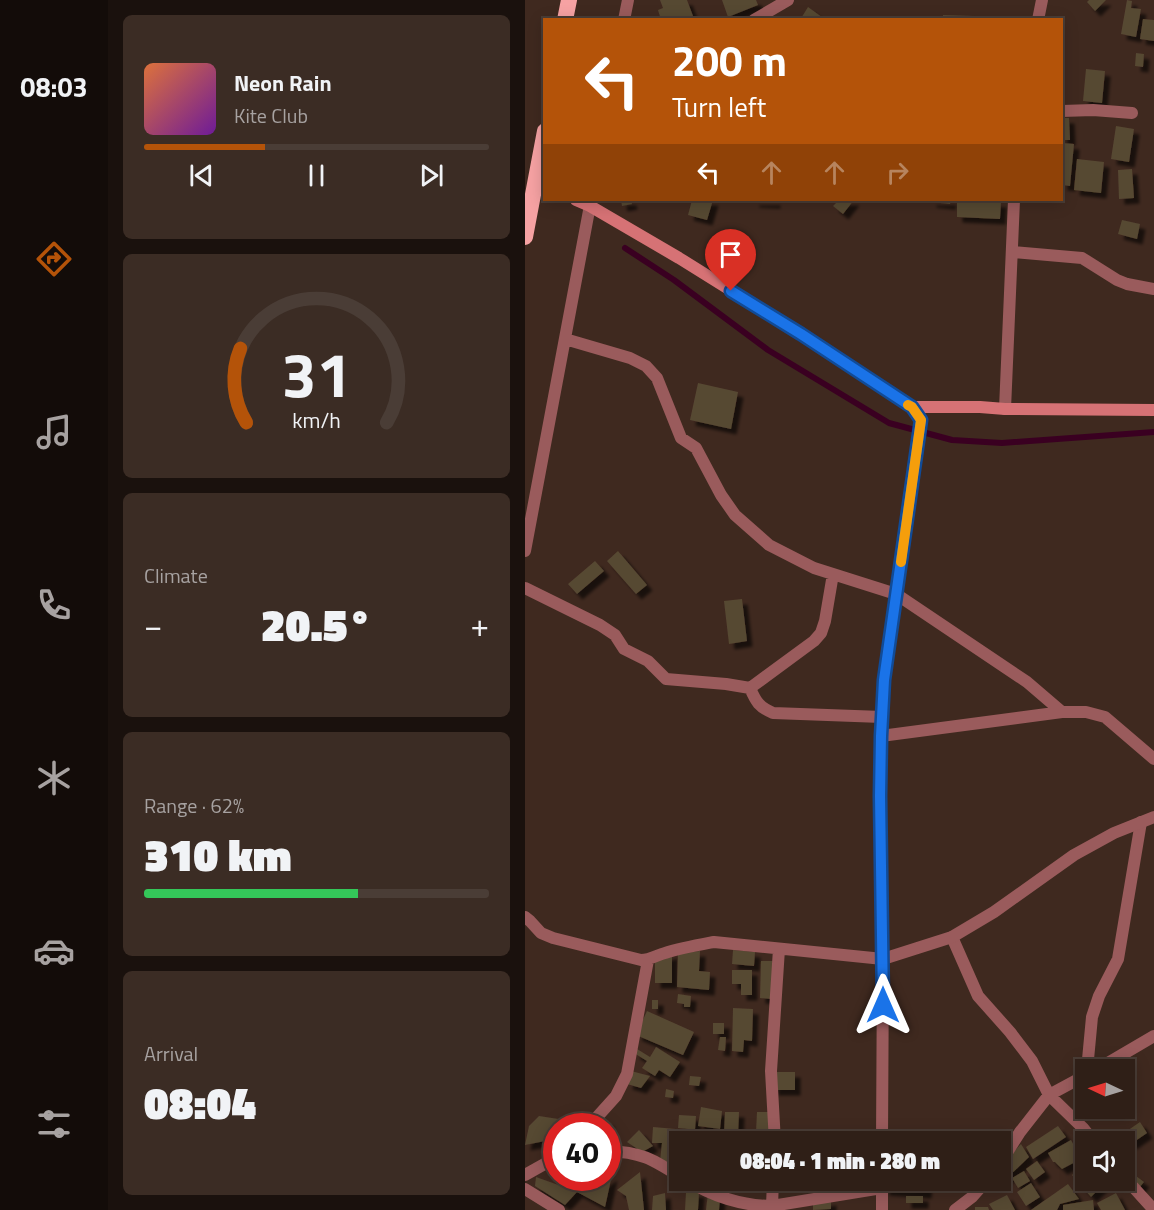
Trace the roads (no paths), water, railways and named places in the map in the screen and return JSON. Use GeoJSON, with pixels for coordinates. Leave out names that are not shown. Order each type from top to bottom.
{"type":"FeatureCollection","features":[{"type":"Feature","properties":{"kind":"highway"},"geometry":{"type":"LineString","coordinates":[[565,18],[569,0]]}},
{"type":"Feature","properties":{"kind":"highway"},"geometry":{"type":"LineString","coordinates":[[525,237],[540,184],[543,152]]}},
{"type":"Feature","properties":{"kind":"main road"},"geometry":{"type":"LineString","coordinates":[[591,203],[912,407],[1154,410]]}},
{"type":"Feature","properties":{"kind":"street"},"geometry":{"type":"LineString","coordinates":[[624,18],[628,0]]}},
{"type":"Feature","properties":{"kind":"street"},"geometry":{"type":"LineString","coordinates":[[757,18],[787,0]]}},
{"type":"Feature","properties":{"kind":"street"},"geometry":{"type":"LineString","coordinates":[[1038,18],[1042,0]]}},
{"type":"Feature","properties":{"kind":"street"},"geometry":{"type":"LineString","coordinates":[[1063,111],[1093,110],[1132,113]]}},
{"type":"Feature","properties":{"kind":"street"},"geometry":{"type":"LineString","coordinates":[[1005,409],[1014,201]]}},
{"type":"Feature","properties":{"kind":"street"},"geometry":{"type":"LineString","coordinates":[[525,551],[591,203]]}},
{"type":"Feature","properties":{"kind":"street"},"geometry":{"type":"LineString","coordinates":[[1012,252],[1081,258],[1117,280],[1154,289]]}},
{"type":"Feature","properties":{"kind":"street"},"geometry":{"type":"LineString","coordinates":[[565,339],[630,358],[647,366],[657,378],[681,438],[696,448],[721,495],[735,515],[769,545],[814,568],[897,594],[1027,682],[1062,712]]}},
{"type":"Feature","properties":{"kind":"street"},"geometry":{"type":"LineString","coordinates":[[882,1131],[881,736],[884,680],[921,420],[912,407]]}},
{"type":"Feature","properties":{"kind":"street"},"geometry":{"type":"LineString","coordinates":[[525,588],[600,625],[615,635],[624,649],[648,661],[666,679],[750,688],[814,641],[821,633],[833,574]]}},
{"type":"Feature","properties":{"kind":"street"},"geometry":{"type":"LineString","coordinates":[[750,688],[755,701],[764,710],[773,714],[882,717]]}},
{"type":"Feature","properties":{"kind":"street"},"geometry":{"type":"LineString","coordinates":[[881,736],[1062,712],[1086,712],[1105,717],[1154,759]]}},
{"type":"Feature","properties":{"kind":"street"},"geometry":{"type":"LineString","coordinates":[[525,917],[541,933],[553,938],[641,960],[648,960],[677,949],[714,942],[883,959],[951,937],[994,912],[1074,855],[1113,833],[1154,817]]}},
{"type":"Feature","properties":{"kind":"street"},"geometry":{"type":"LineString","coordinates":[[1088,1059],[1092,1017],[1099,996],[1118,959],[1141,822]]}},
{"type":"Feature","properties":{"kind":"street"},"geometry":{"type":"LineString","coordinates":[[951,937],[978,996],[1032,1061],[1049,1095],[1085,1131]]}},
{"type":"Feature","properties":{"kind":"street"},"geometry":{"type":"LineString","coordinates":[[774,1131],[771,1071],[779,949]]}},
{"type":"Feature","properties":{"kind":"street"},"geometry":{"type":"LineString","coordinates":[[601,1113],[616,1096],[627,1074],[648,960]]}},
{"type":"Feature","properties":{"kind":"street"},"geometry":{"type":"LineString","coordinates":[[1115,1059],[1154,1036]]}},
{"type":"Feature","properties":{"kind":"street"},"geometry":{"type":"LineString","coordinates":[[1011,1147],[1049,1095],[1075,1081]]}},
{"type":"Feature","properties":{"kind":"street"},"geometry":{"type":"LineString","coordinates":[[621,1152],[637,1154],[669,1170]]}},
{"type":"Feature","properties":{"kind":"street"},"geometry":{"type":"LineString","coordinates":[[525,1175],[543,1165]]}},
{"type":"Feature","properties":{"kind":"street"},"geometry":{"type":"LineString","coordinates":[[525,1189],[559,1210]]}},
{"type":"Feature","properties":{"kind":"street"},"geometry":{"type":"LineString","coordinates":[[1135,1189],[1154,1210]]}},
{"type":"Feature","properties":{"kind":"street"},"geometry":{"type":"LineString","coordinates":[[707,1191],[756,1206],[772,1206],[847,1191]]}},
{"type":"Feature","properties":{"kind":"street"},"geometry":{"type":"LineString","coordinates":[[772,1206],[773,1191]]}},
{"type":"Feature","properties":{"kind":"street"},"geometry":{"type":"LineString","coordinates":[[882,1191],[882,1210]]}},
{"type":"Feature","properties":{"kind":"street"},"geometry":{"type":"LineString","coordinates":[[955,1210],[977,1191]]}},
{"type":"Feature","properties":{"kind":"waterway"},"geometry":{"type":"LineString","coordinates":[[625,248],[674,280],[768,350],[889,423],[952,440],[1002,443],[1154,432]]}}]}
